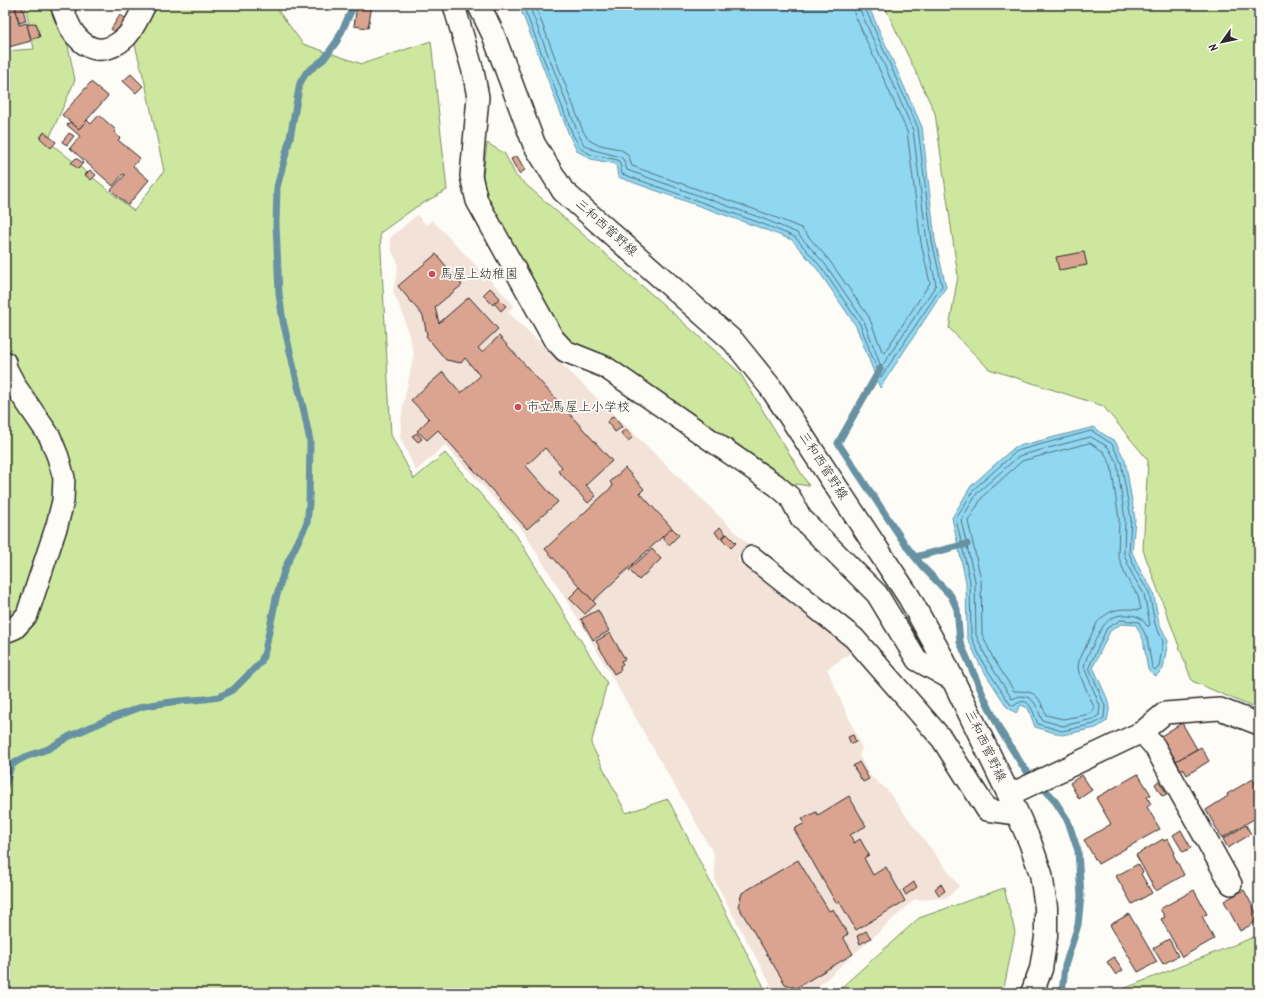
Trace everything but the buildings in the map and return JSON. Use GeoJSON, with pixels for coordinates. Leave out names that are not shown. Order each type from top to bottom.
{"type":"FeatureCollection","features":[{"type":"Feature","properties":{"kind":"main road","name":"三和西菅野線"},"geometry":{"type":"LineString","coordinates":[[479,5],[493,34],[534,144],[563,191],[733,341],[771,388],[909,596],[953,680],[1013,804],[1030,842],[1040,874],[1046,907],[1046,937],[1042,968],[1032,993]]}},
{"type":"Feature","properties":{"kind":"street"},"geometry":{"type":"LineString","coordinates":[[61,5],[77,38],[89,47],[103,50],[114,46],[127,36],[145,5]]}},
{"type":"Feature","properties":{"kind":"street"},"geometry":{"type":"LineString","coordinates":[[456,5],[455,9],[473,71],[478,97],[471,176],[476,201],[553,338],[565,351],[605,367],[776,485],[790,497],[801,518],[878,594],[916,660],[953,680]]}},
{"type":"Feature","properties":{"kind":"street"},"geometry":{"type":"LineString","coordinates":[[5,362],[6,368],[16,387],[50,437],[64,478],[63,501],[57,525],[27,615],[15,628],[5,632]]}},
{"type":"Feature","properties":{"kind":"street"},"geometry":{"type":"LineString","coordinates":[[752,557],[854,638],[942,739],[988,810],[1013,804],[1039,781],[1142,732],[1165,713],[1220,709],[1259,724]]}},
{"type":"Feature","properties":{"kind":"street"},"geometry":{"type":"LineString","coordinates":[[1142,732],[1155,747],[1231,884]]}},
{"type":"Feature","properties":{"kind":"shaded area"},"geometry":{"type":"Polygon","coordinates":[[[417,215],[426,225],[432,220],[514,305],[508,312],[749,545],[737,560],[816,614],[852,652],[827,669],[862,748],[859,755],[869,775],[886,789],[959,886],[947,898],[914,900],[811,993],[775,993],[715,881],[714,854],[585,630],[522,529],[445,445],[416,471],[400,437],[403,406],[414,354],[403,314],[393,292],[398,269],[397,261],[391,249],[390,238],[417,215]]]}},
{"type":"Feature","properties":{"kind":"green space"},"geometry":{"type":"Polygon","coordinates":[[[25,5],[52,5],[68,46],[75,80],[48,141],[134,211],[164,171],[146,87],[134,41],[159,5],[274,5],[303,44],[362,64],[431,41],[447,190],[416,207],[380,233],[391,435],[414,479],[445,453],[516,535],[607,683],[591,744],[626,813],[668,799],[767,993],[5,993],[5,51],[34,49],[25,5]]]}},
{"type":"Feature","properties":{"kind":"green space"},"geometry":{"type":"Polygon","coordinates":[[[884,5],[1259,5],[1259,710],[1192,681],[1143,550],[1148,460],[1103,406],[989,369],[949,328],[958,276],[935,113],[884,5]]]}},
{"type":"Feature","properties":{"kind":"green space"},"geometry":{"type":"Polygon","coordinates":[[[487,143],[505,154],[516,176],[740,373],[809,486],[789,483],[572,345],[559,331],[489,204],[483,176],[487,143]]]}},
{"type":"Feature","properties":{"kind":"green space"},"geometry":{"type":"Polygon","coordinates":[[[1004,888],[1015,932],[1005,983],[1000,993],[835,993],[919,918],[1004,888]]]}},
{"type":"Feature","properties":{"kind":"green space"},"geometry":{"type":"Polygon","coordinates":[[[1259,935],[1259,993],[1113,993],[1259,935]]]}},
{"type":"Feature","properties":{"kind":"water"},"geometry":{"type":"Polygon","coordinates":[[[519,5],[868,5],[922,127],[935,240],[946,287],[880,388],[856,326],[818,270],[792,240],[618,177],[616,164],[591,159],[577,151],[570,137],[519,5]]]}},
{"type":"Feature","properties":{"kind":"water"},"geometry":{"type":"Polygon","coordinates":[[[1094,427],[1115,441],[1125,460],[1135,519],[1132,552],[1140,570],[1153,591],[1159,623],[1168,641],[1163,669],[1156,676],[1148,670],[1143,639],[1136,625],[1121,624],[1110,631],[1093,667],[1110,705],[1107,721],[1096,728],[1062,735],[1035,727],[1028,708],[1021,705],[1016,713],[1007,707],[980,665],[967,637],[966,582],[952,518],[971,486],[1015,447],[1094,427]]]}},
{"type":"Feature","properties":{"kind":"waterway"},"geometry":{"type":"LineString","coordinates":[[5,786],[11,766],[25,757],[48,749],[70,736],[109,719],[144,706],[219,697],[234,689],[261,662],[265,651],[276,598],[285,568],[307,523],[309,504],[310,441],[283,321],[279,294],[276,224],[277,187],[290,138],[300,83],[306,73],[324,59],[337,41],[354,5]]}},
{"type":"Feature","properties":{"kind":"waterway"},"geometry":{"type":"LineString","coordinates":[[880,369],[838,443],[907,547],[922,566],[951,596],[957,609],[960,642],[1000,730],[1024,768],[1053,798],[1068,821],[1078,851],[1081,896],[1078,925],[1065,966],[1062,993]]}},
{"type":"Feature","properties":{"kind":"waterway"},"geometry":{"type":"LineString","coordinates":[[915,557],[967,544]]}},
{"type":"Feature","properties":{"kind":"place","name":"馬屋上幼稚園"},"geometry":{"type":"Point","coordinates":[432,274]}},
{"type":"Feature","properties":{"kind":"place","name":"市立馬屋上小学校"},"geometry":{"type":"Point","coordinates":[518,407]}}]}
